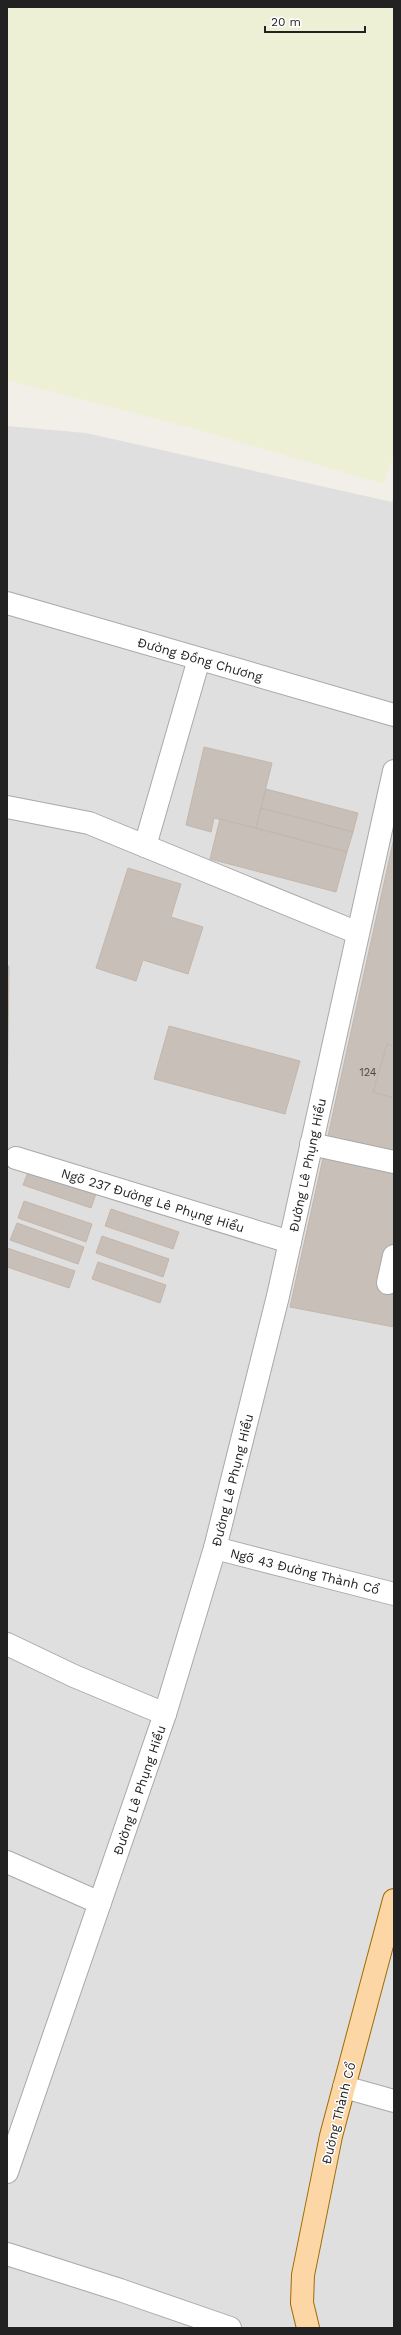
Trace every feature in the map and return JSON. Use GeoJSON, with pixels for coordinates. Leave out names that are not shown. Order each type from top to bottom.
{"type":"FeatureCollection","features":[{"type":"Feature","properties":{"kind":"main road","name":"Đường Thành Cổ"},"geometry":{"type":"LineString","coordinates":[[308,2328],[302,2303],[303,2275],[331,2136],[394,1900]]}},
{"type":"Feature","properties":{"kind":"street","name":"Đường Đồng Chương"},"geometry":{"type":"LineString","coordinates":[[7,603],[394,715]]}},
{"type":"Feature","properties":{"kind":"street"},"geometry":{"type":"LineString","coordinates":[[145,846],[199,659]]}},
{"type":"Feature","properties":{"kind":"street","name":"Đường Lê Phụng Hiểu"},"geometry":{"type":"LineString","coordinates":[[7,2172],[165,1714],[215,1548],[290,1242],[394,771]]}},
{"type":"Feature","properties":{"kind":"street"},"geometry":{"type":"LineString","coordinates":[[7,807],[89,823],[358,934]]}},
{"type":"Feature","properties":{"kind":"street"},"geometry":{"type":"LineString","coordinates":[[311,1144],[394,1162]]}},
{"type":"Feature","properties":{"kind":"street","name":"Ngõ 237 Đường Lê Phụng Hiểu"},"geometry":{"type":"LineString","coordinates":[[16,1158],[290,1242]]}},
{"type":"Feature","properties":{"kind":"street"},"geometry":{"type":"LineString","coordinates":[[388,1283],[394,1256]]}},
{"type":"Feature","properties":{"kind":"street","name":"Ngõ 43 Đường Thành Cổ"},"geometry":{"type":"LineString","coordinates":[[215,1548],[394,1594]]}},
{"type":"Feature","properties":{"kind":"street"},"geometry":{"type":"LineString","coordinates":[[7,1644],[74,1676],[165,1714]]}},
{"type":"Feature","properties":{"kind":"street"},"geometry":{"type":"LineString","coordinates":[[7,1862],[100,1903]]}},
{"type":"Feature","properties":{"kind":"street"},"geometry":{"type":"LineString","coordinates":[[344,2087],[394,2101]]}},
{"type":"Feature","properties":{"kind":"street"},"geometry":{"type":"LineString","coordinates":[[7,2254],[120,2290],[230,2328]]}},
{"type":"Feature","properties":{"kind":"shaded area"},"geometry":{"type":"Polygon","coordinates":[[[7,426],[86,433],[392,502],[394,495],[394,2328],[7,2328],[7,426]]]}},
{"type":"Feature","properties":{"kind":"green space"},"geometry":{"type":"Polygon","coordinates":[[[7,7],[394,7],[394,453],[384,484],[195,429],[7,380],[7,7]]]}},
{"type":"Feature","properties":{"kind":"building"},"geometry":{"type":"Polygon","coordinates":[[[204,747],[272,763],[256,828],[214,818],[211,832],[186,825],[204,747]]]}},
{"type":"Feature","properties":{"kind":"building"},"geometry":{"type":"Polygon","coordinates":[[[266,789],[358,813],[353,832],[261,808],[266,789]]]}},
{"type":"Feature","properties":{"kind":"building"},"geometry":{"type":"Polygon","coordinates":[[[261,808],[353,832],[347,852],[256,828],[261,808]]]}},
{"type":"Feature","properties":{"kind":"building"},"geometry":{"type":"Polygon","coordinates":[[[220,819],[347,852],[336,892],[210,859],[220,819]]]}},
{"type":"Feature","properties":{"kind":"building"},"geometry":{"type":"Polygon","coordinates":[[[394,838],[394,1327],[290,1307],[394,838]]]}},
{"type":"Feature","properties":{"kind":"building"},"geometry":{"type":"Polygon","coordinates":[[[128,868],[181,884],[171,917],[203,927],[188,974],[143,960],[136,981],[96,968],[128,868]]]}},
{"type":"Feature","properties":{"kind":"building"},"geometry":{"type":"Polygon","coordinates":[[[7,966],[9,966],[7,1122],[7,966]]]}},
{"type":"Feature","properties":{"kind":"building"},"geometry":{"type":"Polygon","coordinates":[[[169,1026],[300,1061],[285,1114],[154,1079],[169,1026]]]}},
{"type":"Feature","properties":{"kind":"building"},"geometry":{"type":"Polygon","coordinates":[[[387,1044],[394,1046],[394,1098],[373,1092],[387,1044]]]}},
{"type":"Feature","properties":{"kind":"building"},"geometry":{"type":"Polygon","coordinates":[[[30,1167],[97,1191],[91,1208],[23,1185],[30,1167]]]}},
{"type":"Feature","properties":{"kind":"building"},"geometry":{"type":"Polygon","coordinates":[[[24,1201],[92,1224],[86,1242],[18,1218],[24,1201]]]}},
{"type":"Feature","properties":{"kind":"building"},"geometry":{"type":"Polygon","coordinates":[[[111,1209],[179,1232],[173,1249],[105,1226],[111,1209]]]}},
{"type":"Feature","properties":{"kind":"building"},"geometry":{"type":"Polygon","coordinates":[[[17,1223],[84,1247],[78,1264],[10,1240],[17,1223]]]}},
{"type":"Feature","properties":{"kind":"building"},"geometry":{"type":"Polygon","coordinates":[[[102,1236],[169,1259],[163,1277],[96,1253],[102,1236]]]}},
{"type":"Feature","properties":{"kind":"building"},"geometry":{"type":"Polygon","coordinates":[[[7,1248],[75,1271],[69,1288],[7,1267],[7,1248]]]}},
{"type":"Feature","properties":{"kind":"building"},"geometry":{"type":"Polygon","coordinates":[[[98,1262],[166,1285],[160,1303],[92,1279],[98,1262]]]}}]}
